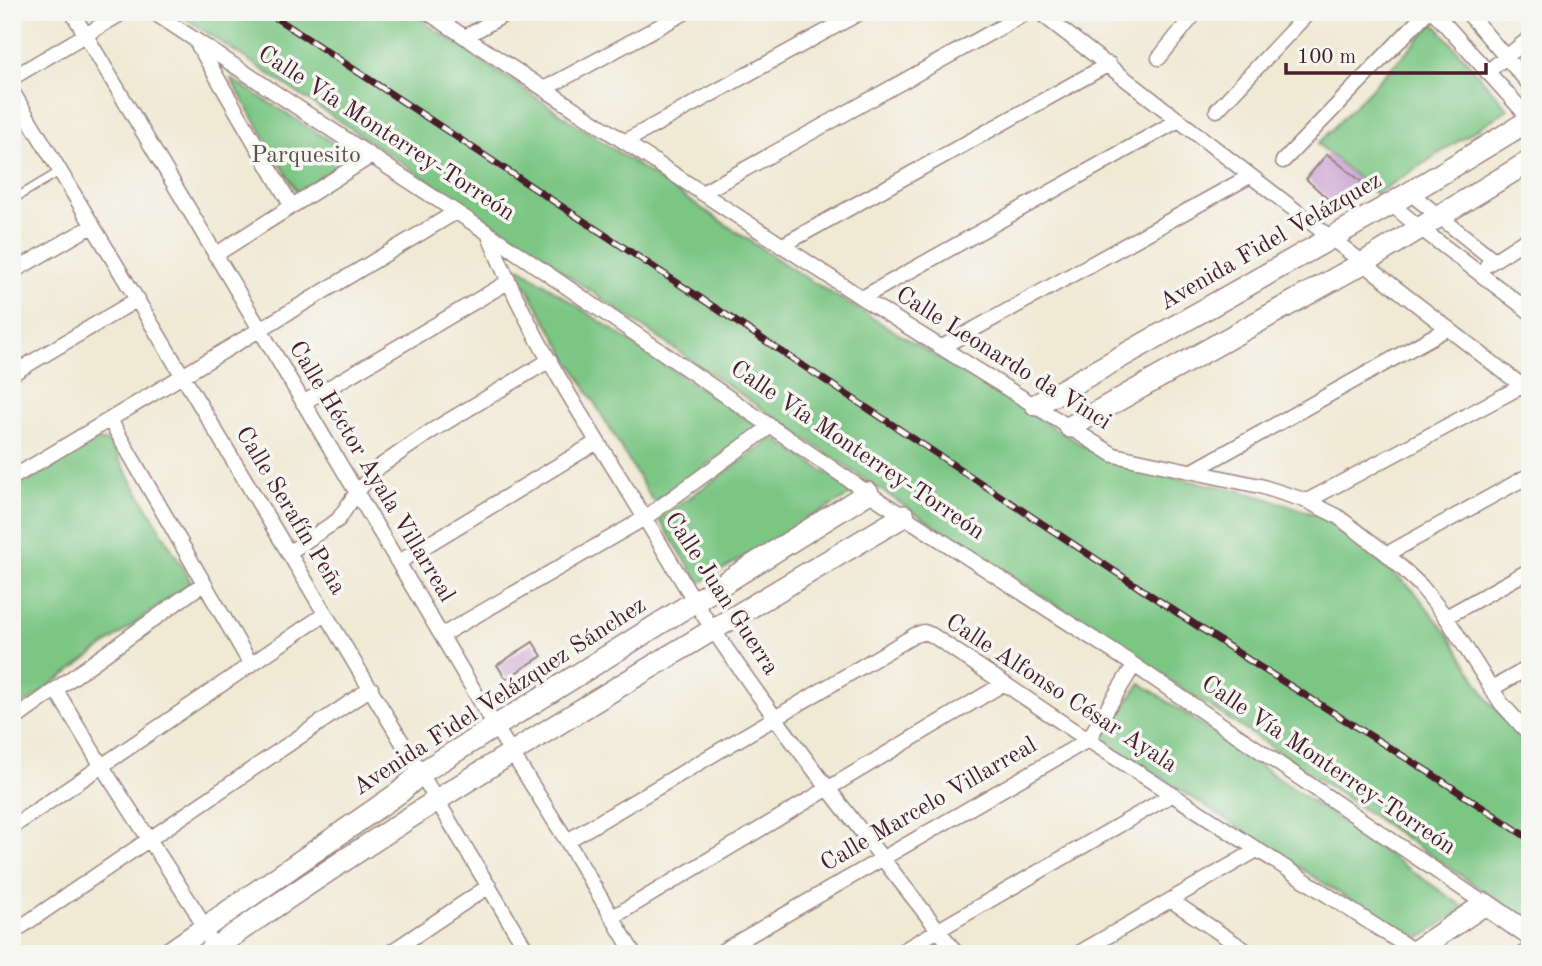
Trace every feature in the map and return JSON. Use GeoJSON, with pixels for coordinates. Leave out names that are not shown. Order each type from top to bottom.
{"type":"FeatureCollection","features":[{"type":"Feature","properties":{"kind":"street","name":"Calle Héctor Ayala Villarreal"},"geometry":{"type":"LineString","coordinates":[[72,12],[511,754],[567,841],[634,954]]}},
{"type":"Feature","properties":{"kind":"street"},"geometry":{"type":"LineString","coordinates":[[12,78],[124,12]]}},
{"type":"Feature","properties":{"kind":"street","name":"Calle Vía Monterrey-Torreón"},"geometry":{"type":"LineString","coordinates":[[153,12],[488,233],[868,493],[1134,665],[1530,935]]}},
{"type":"Feature","properties":{"kind":"street","name":"Calle Leonardo da Vinci"},"geometry":{"type":"LineString","coordinates":[[427,12],[781,246],[1114,455],[1260,486],[1307,501],[1337,516],[1387,554],[1421,586],[1446,617],[1501,703],[1530,736]]}},
{"type":"Feature","properties":{"kind":"street"},"geometry":{"type":"LineString","coordinates":[[465,37],[509,12]]}},
{"type":"Feature","properties":{"kind":"street"},"geometry":{"type":"LineString","coordinates":[[544,89],[686,12]]}},
{"type":"Feature","properties":{"kind":"street"},"geometry":{"type":"LineString","coordinates":[[624,142],[861,12]]}},
{"type":"Feature","properties":{"kind":"street"},"geometry":{"type":"LineString","coordinates":[[702,193],[1028,12]]}},
{"type":"Feature","properties":{"kind":"street"},"geometry":{"type":"LineString","coordinates":[[1040,12],[1526,389],[1307,501]]}},
{"type":"Feature","properties":{"kind":"street"},"geometry":{"type":"LineString","coordinates":[[1159,58],[1196,12]]}},
{"type":"Feature","properties":{"kind":"street"},"geometry":{"type":"LineString","coordinates":[[1217,110],[1309,12]]}},
{"type":"Feature","properties":{"kind":"street"},"geometry":{"type":"LineString","coordinates":[[1283,161],[1427,12]]}},
{"type":"Feature","properties":{"kind":"street"},"geometry":{"type":"LineString","coordinates":[[1434,12],[1530,120]]}},
{"type":"Feature","properties":{"kind":"street"},"geometry":{"type":"LineString","coordinates":[[1467,12],[1530,85]]}},
{"type":"Feature","properties":{"kind":"street"},"geometry":{"type":"LineString","coordinates":[[1486,72],[1530,37]]}},
{"type":"Feature","properties":{"kind":"street"},"geometry":{"type":"LineString","coordinates":[[195,40],[291,205]]}},
{"type":"Feature","properties":{"kind":"street"},"geometry":{"type":"LineString","coordinates":[[781,246],[1109,64]]}},
{"type":"Feature","properties":{"kind":"street","name":"Calle Serafín Peña"},"geometry":{"type":"LineString","coordinates":[[12,91],[529,954]]}},
{"type":"Feature","properties":{"kind":"street"},"geometry":{"type":"LineString","coordinates":[[862,298],[1179,120]]}},
{"type":"Feature","properties":{"kind":"street","name":"Avenida Fidel Velázquez"},"geometry":{"type":"LineString","coordinates":[[1036,405],[1391,204],[1530,120]]}},
{"type":"Feature","properties":{"kind":"street"},"geometry":{"type":"LineString","coordinates":[[215,255],[371,156]]}},
{"type":"Feature","properties":{"kind":"street"},"geometry":{"type":"LineString","coordinates":[[1070,427],[1363,263],[1530,160]]}},
{"type":"Feature","properties":{"kind":"street"},"geometry":{"type":"LineString","coordinates":[[942,347],[1250,176]]}},
{"type":"Feature","properties":{"kind":"street"},"geometry":{"type":"LineString","coordinates":[[1410,193],[1494,260]]}},
{"type":"Feature","properties":{"kind":"street"},"geometry":{"type":"LineString","coordinates":[[1391,204],[1530,312]]}},
{"type":"Feature","properties":{"kind":"street"},"geometry":{"type":"LineString","coordinates":[[12,478],[456,212]]}},
{"type":"Feature","properties":{"kind":"street"},"geometry":{"type":"LineString","coordinates":[[12,272],[92,226]]}},
{"type":"Feature","properties":{"kind":"street","name":"Calle Juan Guerra"},"geometry":{"type":"LineString","coordinates":[[488,233],[508,282],[550,360],[597,442],[713,629],[881,859],[957,954]]}},
{"type":"Feature","properties":{"kind":"street"},"geometry":{"type":"LineString","coordinates":[[1478,272],[1530,237]]}},
{"type":"Feature","properties":{"kind":"street"},"geometry":{"type":"LineString","coordinates":[[303,403],[508,282]]}},
{"type":"Feature","properties":{"kind":"street"},"geometry":{"type":"LineString","coordinates":[[12,374],[138,299]]}},
{"type":"Feature","properties":{"kind":"street"},"geometry":{"type":"LineString","coordinates":[[1193,471],[1448,328]]}},
{"type":"Feature","properties":{"kind":"street"},"geometry":{"type":"LineString","coordinates":[[288,553],[338,520],[357,492],[379,467],[550,360]]}},
{"type":"Feature","properties":{"kind":"street"},"geometry":{"type":"LineString","coordinates":[[110,420],[250,663]]}},
{"type":"Feature","properties":{"kind":"street"},"geometry":{"type":"LineString","coordinates":[[442,635],[645,518],[771,426]]}},
{"type":"Feature","properties":{"kind":"street"},"geometry":{"type":"LineString","coordinates":[[399,562],[597,442]]}},
{"type":"Feature","properties":{"kind":"street"},"geometry":{"type":"LineString","coordinates":[[1387,554],[1530,475]]}},
{"type":"Feature","properties":{"kind":"street","name":"Avenida Fidel Velázquez Sánchez"},"geometry":{"type":"LineString","coordinates":[[167,954],[400,792],[421,774],[868,493]]}},
{"type":"Feature","properties":{"kind":"street"},"geometry":{"type":"LineString","coordinates":[[56,690],[195,910],[212,952],[288,897],[511,754],[713,629],[904,516]]}},
{"type":"Feature","properties":{"kind":"street"},"geometry":{"type":"LineString","coordinates":[[1446,617],[1530,570]]}},
{"type":"Feature","properties":{"kind":"street"},"geometry":{"type":"LineString","coordinates":[[12,721],[204,583]]}},
{"type":"Feature","properties":{"kind":"street"},"geometry":{"type":"LineString","coordinates":[[12,827],[325,614]]}},
{"type":"Feature","properties":{"kind":"street","name":"Calle Alfonso César Ayala"},"geometry":{"type":"LineString","coordinates":[[567,841],[924,632],[1413,953]]}},
{"type":"Feature","properties":{"kind":"street","name":"Calle Marcelo Villarreal"},"geometry":{"type":"LineString","coordinates":[[717,954],[1088,740],[1134,665]]}},
{"type":"Feature","properties":{"kind":"street"},"geometry":{"type":"LineString","coordinates":[[1491,688],[1530,667]]}},
{"type":"Feature","properties":{"kind":"street"},"geometry":{"type":"LineString","coordinates":[[613,917],[1003,684]]}},
{"type":"Feature","properties":{"kind":"street"},"geometry":{"type":"LineString","coordinates":[[12,933],[371,688]]}},
{"type":"Feature","properties":{"kind":"street"},"geometry":{"type":"LineString","coordinates":[[897,954],[1173,794]]}},
{"type":"Feature","properties":{"kind":"street"},"geometry":{"type":"LineString","coordinates":[[1077,954],[1257,850]]}},
{"type":"Feature","properties":{"kind":"street"},"geometry":{"type":"LineString","coordinates":[[388,954],[489,886]]}},
{"type":"Feature","properties":{"kind":"street"},"geometry":{"type":"LineString","coordinates":[[1172,901],[1248,953]]}},
{"type":"Feature","properties":{"kind":"street"},"geometry":{"type":"LineString","coordinates":[[1413,953],[1485,904]]}},
{"type":"Feature","properties":{"kind":"street"},"geometry":{"type":"LineString","coordinates":[[1523,954],[1530,950]]}},
{"type":"Feature","properties":{"kind":"lane"},"geometry":{"type":"LineString","coordinates":[[12,201],[59,172]]}},
{"type":"Feature","properties":{"kind":"green space"},"geometry":{"type":"Polygon","coordinates":[[[176,12],[409,12],[795,271],[1097,454],[1129,469],[1237,490],[1286,504],[1321,517],[1343,531],[1413,590],[1450,637],[1490,703],[1530,746],[1530,922],[1250,733],[870,483],[480,215],[176,12]]]}},
{"type":"Feature","properties":{"kind":"green space"},"geometry":{"type":"Polygon","coordinates":[[[1434,23],[1508,109],[1376,194],[1318,144],[1434,23]]]}},
{"type":"Feature","properties":{"kind":"green space","name":"Parquesito"},"geometry":{"type":"Polygon","coordinates":[[[230,78],[354,156],[297,192],[230,78]]]}},
{"type":"Feature","properties":{"kind":"green space"},"geometry":{"type":"Polygon","coordinates":[[[519,267],[755,425],[755,431],[656,501],[652,500],[516,270],[519,267]]]}},
{"type":"Feature","properties":{"kind":"green space"},"geometry":{"type":"Polygon","coordinates":[[[774,438],[855,492],[700,583],[659,519],[774,438]]]}},
{"type":"Feature","properties":{"kind":"green space"},"geometry":{"type":"Polygon","coordinates":[[[97,440],[109,442],[191,582],[17,710],[12,708],[12,491],[97,440]]]}},
{"type":"Feature","properties":{"kind":"green space"},"geometry":{"type":"Polygon","coordinates":[[[1141,683],[1465,908],[1414,942],[1101,738],[1141,683]]]}},
{"type":"Feature","properties":{"kind":"building"},"geometry":{"type":"Polygon","coordinates":[[[1327,154],[1368,187],[1343,203],[1331,202],[1306,179],[1327,154]]]}},
{"type":"Feature","properties":{"kind":"building"},"geometry":{"type":"Polygon","coordinates":[[[533,642],[542,656],[506,679],[497,665],[533,642]]]}},
{"type":"Feature","properties":{"kind":"railway"},"geometry":{"type":"LineString","coordinates":[[267,12],[1255,664],[1530,839]]}}]}
